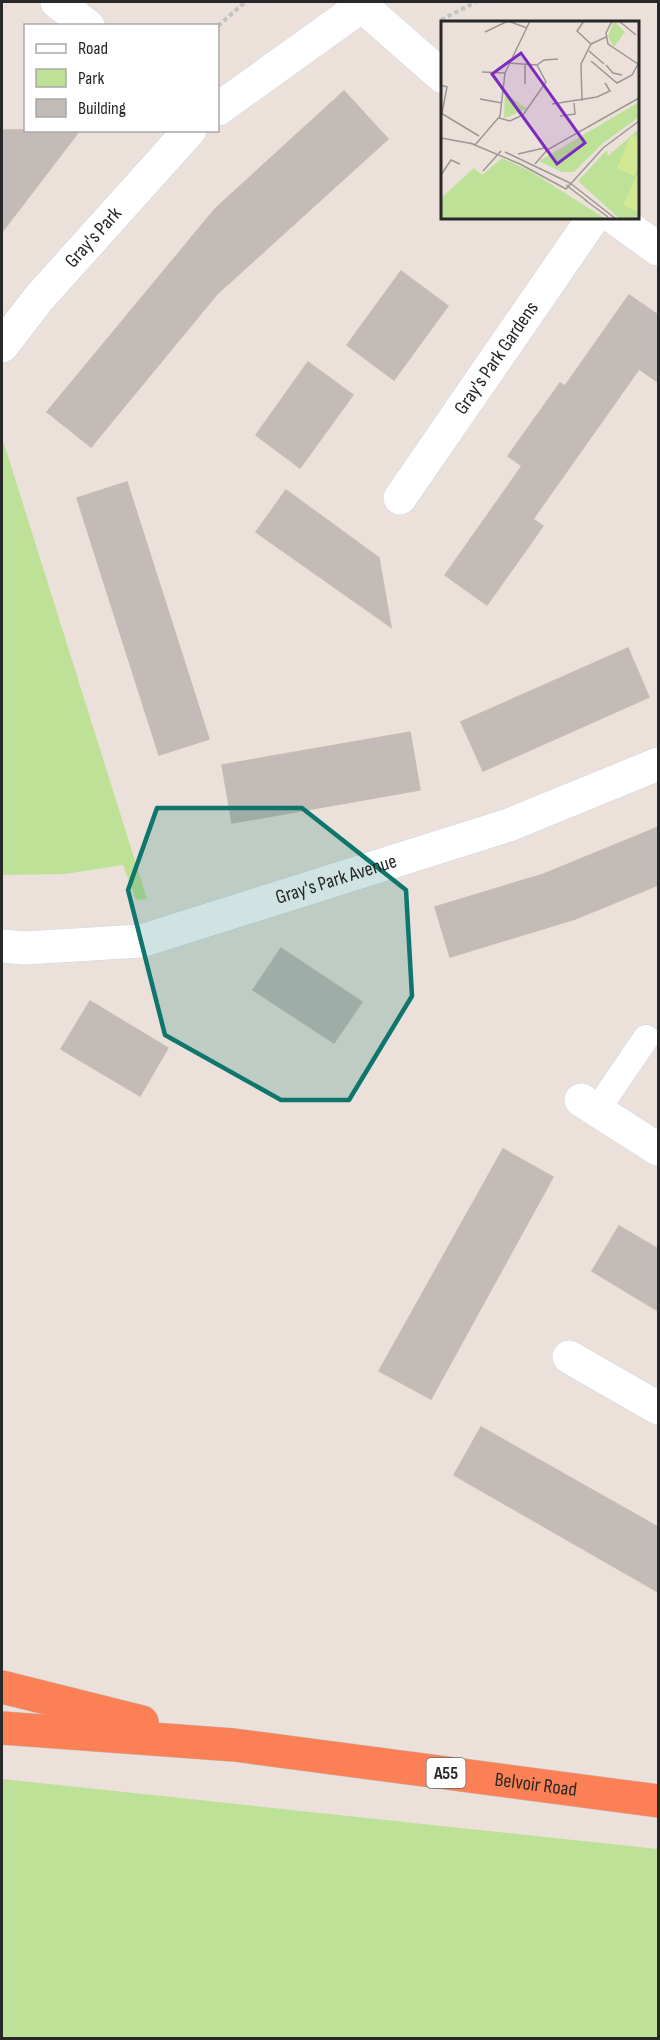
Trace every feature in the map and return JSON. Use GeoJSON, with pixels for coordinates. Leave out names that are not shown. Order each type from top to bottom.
{"type":"FeatureCollection","features":[{"type":"Feature","properties":{"kind":"highway","name":"Belvoir Road"},"geometry":{"type":"LineString","coordinates":[[2,1687],[234,1745]]}},
{"type":"Feature","properties":{"kind":"highway","name":"Belvoir Road"},"geometry":{"type":"LineString","coordinates":[[2,1728],[234,1745],[658,1801]]}},
{"type":"Feature","properties":{"kind":"street"},"geometry":{"type":"LineString","coordinates":[[57,2],[85,24]]}},
{"type":"Feature","properties":{"kind":"street"},"geometry":{"type":"LineString","coordinates":[[219,108],[364,3],[441,75]]}},
{"type":"Feature","properties":{"kind":"street","name":"Gray's Park"},"geometry":{"type":"LineString","coordinates":[[2,346],[39,298],[188,132]]}},
{"type":"Feature","properties":{"kind":"street","name":"Gray's Park Gardens"},"geometry":{"type":"LineString","coordinates":[[400,498],[592,219]]}},
{"type":"Feature","properties":{"kind":"street"},"geometry":{"type":"LineString","coordinates":[[616,219],[658,249]]}},
{"type":"Feature","properties":{"kind":"street","name":"Gray's Park Avenue"},"geometry":{"type":"LineString","coordinates":[[2,946],[25,948],[141,941],[509,825],[658,764]]}},
{"type":"Feature","properties":{"kind":"street"},"geometry":{"type":"LineString","coordinates":[[589,1105],[658,1149]]}},
{"type":"Feature","properties":{"kind":"street"},"geometry":{"type":"LineString","coordinates":[[568,1357],[658,1408]]}},
{"type":"Feature","properties":{"kind":"lane"},"geometry":{"type":"LineString","coordinates":[[589,1105],[646,1038]]}},
{"type":"Feature","properties":{"kind":"path"},"geometry":{"type":"LineString","coordinates":[[219,25],[245,2]]}},
{"type":"Feature","properties":{"kind":"highlighted area"},"geometry":{"type":"Polygon","coordinates":[[[157,808],[302,808],[406,890],[412,996],[349,1100],[281,1100],[165,1035],[128,890],[157,808]]]}},
{"type":"Feature","properties":{"kind":"green space"},"geometry":{"type":"Polygon","coordinates":[[[2,437],[147,899],[136,900],[123,865],[65,874],[2,875],[2,437]]]}},
{"type":"Feature","properties":{"kind":"green space"},"geometry":{"type":"Polygon","coordinates":[[[2,1779],[658,1849],[658,2038],[2,2038],[2,1779]]]}},
{"type":"Feature","properties":{"kind":"building"},"geometry":{"type":"Polygon","coordinates":[[[344,91],[388,139],[217,294],[91,447],[47,412],[215,209],[344,91]]]}},
{"type":"Feature","properties":{"kind":"building"},"geometry":{"type":"Polygon","coordinates":[[[2,130],[78,132],[2,232],[2,130]]]}},
{"type":"Feature","properties":{"kind":"building"},"geometry":{"type":"Polygon","coordinates":[[[401,271],[448,306],[394,380],[347,345],[401,271]]]}},
{"type":"Feature","properties":{"kind":"building"},"geometry":{"type":"Polygon","coordinates":[[[629,295],[658,315],[658,382],[639,369],[533,519],[543,526],[487,605],[445,575],[522,466],[508,456],[560,383],[565,386],[629,295]]]}},
{"type":"Feature","properties":{"kind":"building"},"geometry":{"type":"Polygon","coordinates":[[[308,362],[353,395],[300,468],[256,435],[308,362]]]}},
{"type":"Feature","properties":{"kind":"building"},"geometry":{"type":"Polygon","coordinates":[[[127,482],[209,739],[159,755],[77,498],[127,482]]]}},
{"type":"Feature","properties":{"kind":"building"},"geometry":{"type":"Polygon","coordinates":[[[286,490],[379,558],[391,627],[256,532],[286,490]]]}},
{"type":"Feature","properties":{"kind":"building"},"geometry":{"type":"Polygon","coordinates":[[[628,648],[649,697],[483,771],[461,722],[628,648]]]}},
{"type":"Feature","properties":{"kind":"building"},"geometry":{"type":"Polygon","coordinates":[[[410,732],[420,790],[232,823],[222,765],[410,732]]]}},
{"type":"Feature","properties":{"kind":"building"},"geometry":{"type":"Polygon","coordinates":[[[658,827],[658,885],[575,919],[450,957],[435,907],[544,874],[658,827]]]}},
{"type":"Feature","properties":{"kind":"building"},"geometry":{"type":"Polygon","coordinates":[[[281,948],[362,1002],[334,1043],[253,990],[281,948]]]}},
{"type":"Feature","properties":{"kind":"building"},"geometry":{"type":"Polygon","coordinates":[[[90,1001],[168,1048],[140,1096],[61,1049],[90,1001]]]}},
{"type":"Feature","properties":{"kind":"building"},"geometry":{"type":"Polygon","coordinates":[[[503,1149],[553,1177],[431,1399],[379,1371],[503,1149]]]}},
{"type":"Feature","properties":{"kind":"building"},"geometry":{"type":"Polygon","coordinates":[[[619,1226],[658,1249],[658,1311],[592,1271],[619,1226]]]}},
{"type":"Feature","properties":{"kind":"building"},"geometry":{"type":"Polygon","coordinates":[[[481,1427],[658,1527],[658,1592],[454,1475],[481,1427]]]}}]}
